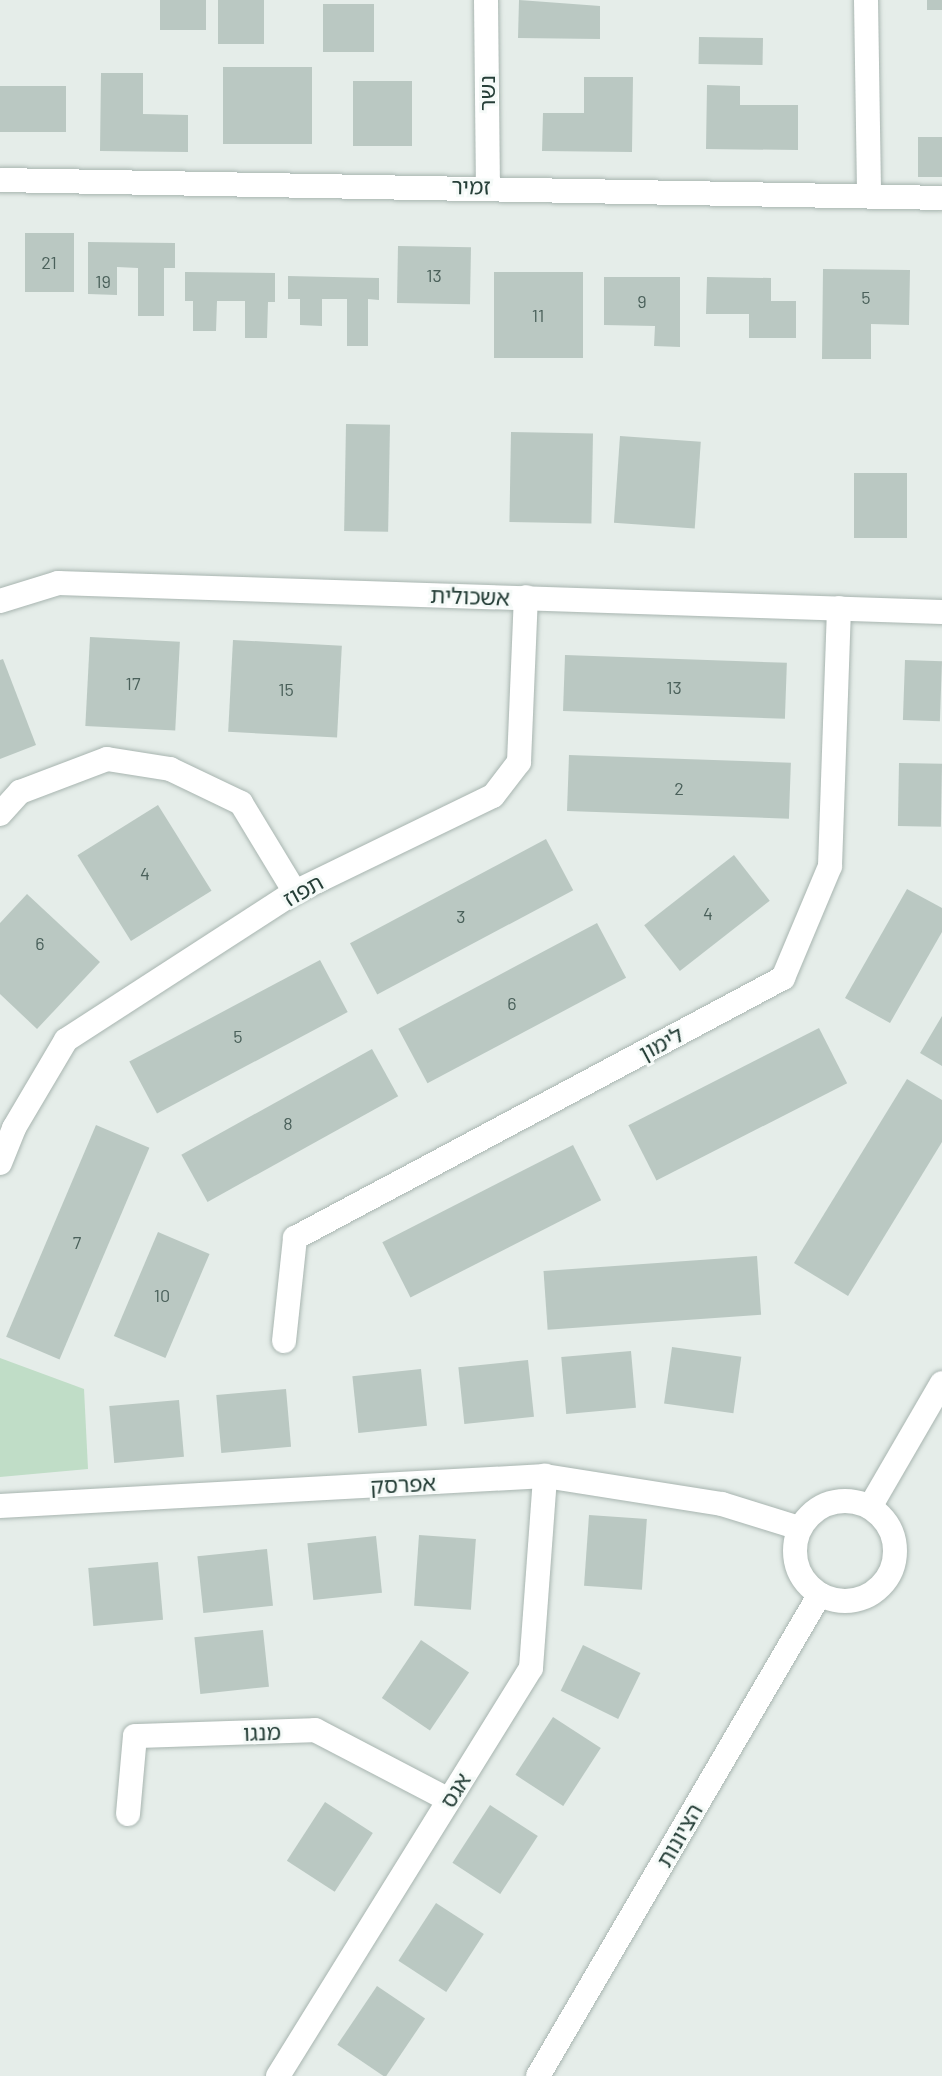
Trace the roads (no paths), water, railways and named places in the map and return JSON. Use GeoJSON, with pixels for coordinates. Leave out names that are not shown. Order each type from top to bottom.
{"type":"FeatureCollection","features":[{"type":"Feature","properties":{"kind":"street","name":"נשר"},"geometry":{"type":"LineString","coordinates":[[486,0],[488,186]]}},
{"type":"Feature","properties":{"kind":"street"},"geometry":{"type":"LineString","coordinates":[[866,0],[869,194]]}},
{"type":"Feature","properties":{"kind":"street","name":"זמיר"},"geometry":{"type":"LineString","coordinates":[[0,180],[488,186],[942,198]]}},
{"type":"Feature","properties":{"kind":"street","name":"אשכולית"},"geometry":{"type":"LineString","coordinates":[[0,601],[58,583],[942,612]]}},
{"type":"Feature","properties":{"kind":"street","name":"תפוז"},"geometry":{"type":"LineString","coordinates":[[0,1163],[7,1124],[66,1040],[295,892],[493,796],[519,762],[526,597]]}},
{"type":"Feature","properties":{"kind":"street","name":"לימון"},"geometry":{"type":"LineString","coordinates":[[284,1341],[295,1238],[783,978],[830,866],[839,608]]}},
{"type":"Feature","properties":{"kind":"street"},"geometry":{"type":"LineString","coordinates":[[0,814],[20,792],[107,759],[170,769],[241,803],[295,892]]}},
{"type":"Feature","properties":{"kind":"street"},"geometry":{"type":"LineString","coordinates":[[870,1507],[942,1383]]}},
{"type":"Feature","properties":{"kind":"street","name":"אפרסק"},"geometry":{"type":"LineString","coordinates":[[0,1506],[545,1476],[695,1498],[799,1528]]}},
{"type":"Feature","properties":{"kind":"street","name":"אגס"},"geometry":{"type":"LineString","coordinates":[[278,2076],[531,1668],[545,1476]]}},
{"type":"Feature","properties":{"kind":"street"},"geometry":{"type":"LineString","coordinates":[[855,1501],[870,1507],[884,1518],[894,1541],[893,1566],[886,1581],[858,1600],[820,1594],[800,1576],[795,1560],[799,1528],[823,1505],[855,1501]]}},
{"type":"Feature","properties":{"kind":"street","name":"הציונות"},"geometry":{"type":"LineString","coordinates":[[538,2076],[820,1594]]}},
{"type":"Feature","properties":{"kind":"street","name":"מנגו"},"geometry":{"type":"LineString","coordinates":[[128,1814],[135,1736],[315,1730],[449,1800]]}}]}
